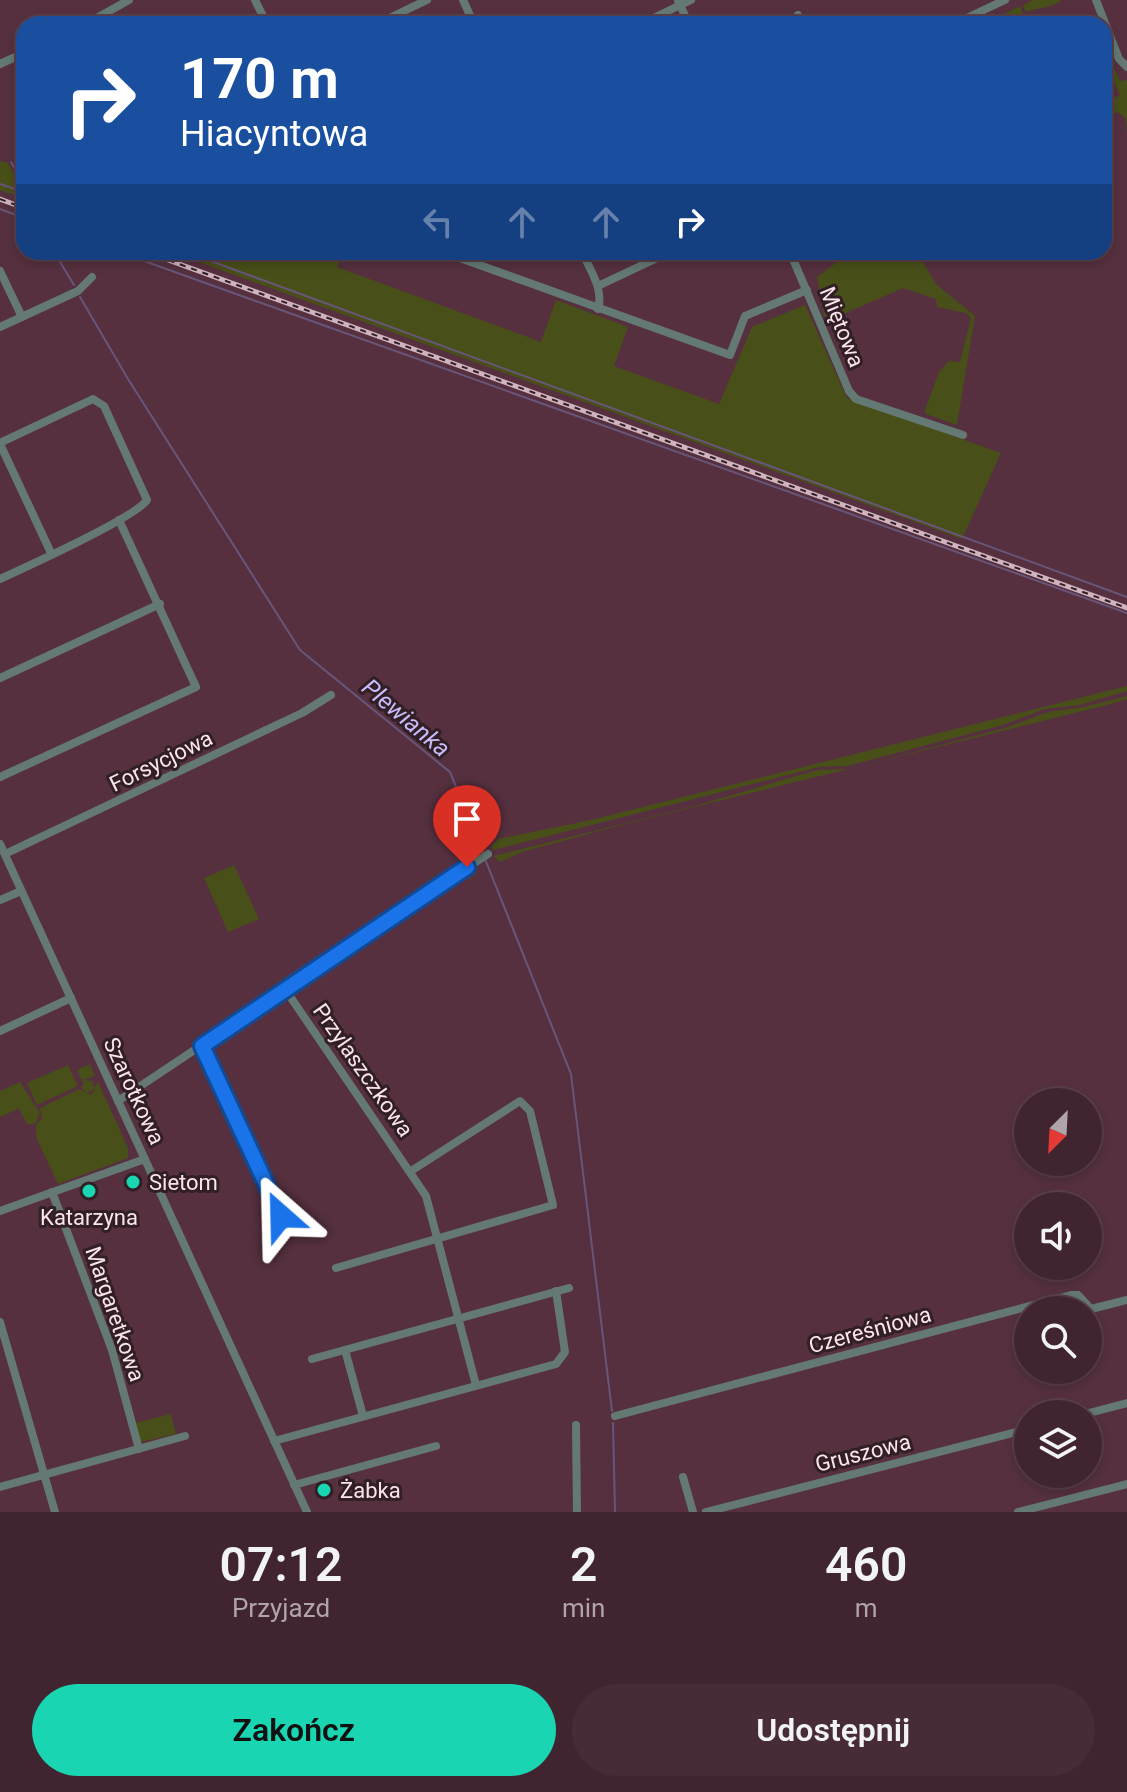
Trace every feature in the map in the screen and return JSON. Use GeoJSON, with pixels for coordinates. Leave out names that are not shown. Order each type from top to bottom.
{"type":"FeatureCollection","features":[{"type":"Feature","properties":{"kind":"street"},"geometry":{"type":"LineString","coordinates":[[102,16],[129,0]]}},
{"type":"Feature","properties":{"kind":"street"},"geometry":{"type":"LineString","coordinates":[[394,16],[427,0]]}},
{"type":"Feature","properties":{"kind":"street"},"geometry":{"type":"LineString","coordinates":[[655,16],[679,2],[691,0]]}},
{"type":"Feature","properties":{"kind":"street"},"geometry":{"type":"LineString","coordinates":[[971,16],[1005,0]]}},
{"type":"Feature","properties":{"kind":"street"},"geometry":{"type":"LineString","coordinates":[[110,12],[112,16]]}},
{"type":"Feature","properties":{"kind":"street"},"geometry":{"type":"LineString","coordinates":[[1112,41],[1119,59],[1127,67]]}},
{"type":"Feature","properties":{"kind":"street"},"geometry":{"type":"LineString","coordinates":[[465,260],[730,355],[745,316],[807,290]]}},
{"type":"Feature","properties":{"kind":"street"},"geometry":{"type":"LineString","coordinates":[[586,260],[598,286],[598,309]]}},
{"type":"Feature","properties":{"kind":"street"},"geometry":{"type":"LineString","coordinates":[[598,286],[653,260]]}},
{"type":"Feature","properties":{"kind":"street","name":"Miętowa"},"geometry":{"type":"LineString","coordinates":[[794,260],[828,348],[856,399],[963,435]]}},
{"type":"Feature","properties":{"kind":"street"},"geometry":{"type":"LineString","coordinates":[[0,271],[22,317]]}},
{"type":"Feature","properties":{"kind":"street"},"geometry":{"type":"LineString","coordinates":[[0,327],[78,291],[92,277]]}},
{"type":"Feature","properties":{"kind":"street"},"geometry":{"type":"LineString","coordinates":[[0,579],[119,520],[147,500],[101,402],[93,399],[0,443],[51,553]]}},
{"type":"Feature","properties":{"kind":"street"},"geometry":{"type":"LineString","coordinates":[[0,777],[196,687],[119,520]]}},
{"type":"Feature","properties":{"kind":"street"},"geometry":{"type":"LineString","coordinates":[[0,678],[160,604]]}},
{"type":"Feature","properties":{"kind":"street","name":"Forsycjowa"},"geometry":{"type":"LineString","coordinates":[[5,854],[302,713],[331,695]]}},
{"type":"Feature","properties":{"kind":"street","name":"Szarotkowa"},"geometry":{"type":"LineString","coordinates":[[0,844],[307,1512]]}},
{"type":"Feature","properties":{"kind":"street"},"geometry":{"type":"LineString","coordinates":[[118,1101],[485,856]]}},
{"type":"Feature","properties":{"kind":"street"},"geometry":{"type":"LineString","coordinates":[[0,900],[21,891]]}},
{"type":"Feature","properties":{"kind":"street","name":"Przylaszczkowa"},"geometry":{"type":"LineString","coordinates":[[285,989],[426,1196],[476,1385]]}},
{"type":"Feature","properties":{"kind":"street"},"geometry":{"type":"LineString","coordinates":[[0,1031],[71,998]]}},
{"type":"Feature","properties":{"kind":"street"},"geometry":{"type":"LineString","coordinates":[[202,1046],[281,1216]]}},
{"type":"Feature","properties":{"kind":"street","name":"Przylaszczkowa"},"geometry":{"type":"LineString","coordinates":[[411,1171],[515,1100],[528,1107],[552,1206],[439,1239]]}},
{"type":"Feature","properties":{"kind":"street"},"geometry":{"type":"LineString","coordinates":[[0,1211],[145,1159]]}},
{"type":"Feature","properties":{"kind":"street","name":"Margaretkowa"},"geometry":{"type":"LineString","coordinates":[[52,1192],[112,1350],[139,1449]]}},
{"type":"Feature","properties":{"kind":"street"},"geometry":{"type":"LineString","coordinates":[[336,1268],[439,1239]]}},
{"type":"Feature","properties":{"kind":"street"},"geometry":{"type":"LineString","coordinates":[[312,1359],[569,1288]]}},
{"type":"Feature","properties":{"kind":"street"},"geometry":{"type":"LineString","coordinates":[[274,1441],[556,1364],[565,1352],[556,1291]]}},
{"type":"Feature","properties":{"kind":"street","name":"Czereśniowa"},"geometry":{"type":"LineString","coordinates":[[615,1416],[1071,1295],[1078,1295],[1091,1309],[1127,1300]]}},
{"type":"Feature","properties":{"kind":"street"},"geometry":{"type":"LineString","coordinates":[[0,1322],[55,1512]]}},
{"type":"Feature","properties":{"kind":"street"},"geometry":{"type":"LineString","coordinates":[[345,1350],[363,1416]]}},
{"type":"Feature","properties":{"kind":"street"},"geometry":{"type":"LineString","coordinates":[[1102,1410],[1127,1403]]}},
{"type":"Feature","properties":{"kind":"street"},"geometry":{"type":"LineString","coordinates":[[576,1425],[577,1512]]}},
{"type":"Feature","properties":{"kind":"street","name":"Gruszowa"},"geometry":{"type":"LineString","coordinates":[[706,1512],[1014,1433]]}},
{"type":"Feature","properties":{"kind":"street"},"geometry":{"type":"LineString","coordinates":[[0,1487],[185,1436]]}},
{"type":"Feature","properties":{"kind":"street"},"geometry":{"type":"LineString","coordinates":[[294,1485],[436,1446]]}},
{"type":"Feature","properties":{"kind":"street"},"geometry":{"type":"LineString","coordinates":[[683,1477],[693,1512]]}},
{"type":"Feature","properties":{"kind":"street"},"geometry":{"type":"LineString","coordinates":[[1018,1512],[1127,1484]]}},
{"type":"Feature","properties":{"kind":"green space"},"geometry":{"type":"Polygon","coordinates":[[[1033,0],[1061,0],[1026,12],[1023,5],[1033,0]]]}},
{"type":"Feature","properties":{"kind":"green space"},"geometry":{"type":"Polygon","coordinates":[[[1020,6],[1023,14],[1021,16],[999,16],[1020,6]]]}},
{"type":"Feature","properties":{"kind":"green space"},"geometry":{"type":"Polygon","coordinates":[[[1112,62],[1120,81],[1127,80],[1127,132],[1126,119],[1118,112],[1112,115],[1112,99],[1120,95],[1112,77],[1112,62]]]}},
{"type":"Feature","properties":{"kind":"green space"},"geometry":{"type":"Polygon","coordinates":[[[0,161],[8,163],[16,177],[16,196],[0,190],[0,161]]]}},
{"type":"Feature","properties":{"kind":"green space"},"geometry":{"type":"Polygon","coordinates":[[[193,260],[339,260],[337,267],[541,342],[556,300],[628,327],[614,366],[719,404],[752,327],[805,305],[847,398],[1001,453],[962,539],[193,260]]]}},
{"type":"Feature","properties":{"kind":"green space"},"geometry":{"type":"Polygon","coordinates":[[[839,260],[922,260],[936,284],[975,316],[957,425],[926,414],[925,410],[939,372],[949,361],[960,362],[971,318],[966,313],[937,307],[936,299],[903,288],[832,319],[824,316],[817,277],[839,260]]]}},
{"type":"Feature","properties":{"kind":"green space"},"geometry":{"type":"Polygon","coordinates":[[[1127,686],[1127,691],[1080,705],[1044,709],[1003,725],[847,766],[819,767],[493,850],[491,847],[498,839],[591,820],[1127,686]]]}},
{"type":"Feature","properties":{"kind":"green space"},"geometry":{"type":"Polygon","coordinates":[[[1127,696],[1127,699],[1103,706],[859,766],[1005,728],[1048,712],[1127,696]]]}},
{"type":"Feature","properties":{"kind":"green space"},"geometry":{"type":"Polygon","coordinates":[[[848,769],[622,825],[525,851],[500,862],[494,856],[695,806],[817,770],[848,769]]]}},
{"type":"Feature","properties":{"kind":"green space"},"geometry":{"type":"Polygon","coordinates":[[[234,865],[259,919],[228,932],[204,878],[234,865]]]}},
{"type":"Feature","properties":{"kind":"green space"},"geometry":{"type":"Polygon","coordinates":[[[90,1064],[95,1076],[83,1080],[92,1081],[95,1088],[87,1093],[81,1087],[84,1085],[77,1070],[90,1064]]]}},
{"type":"Feature","properties":{"kind":"green space"},"geometry":{"type":"Polygon","coordinates":[[[68,1065],[78,1086],[37,1105],[27,1083],[68,1065]]]}},
{"type":"Feature","properties":{"kind":"green space"},"geometry":{"type":"Polygon","coordinates":[[[20,1082],[40,1113],[35,1124],[27,1124],[16,1104],[18,1109],[0,1117],[0,1091],[20,1082]]]}},
{"type":"Feature","properties":{"kind":"green space"},"geometry":{"type":"Polygon","coordinates":[[[98,1082],[128,1148],[128,1158],[58,1184],[36,1137],[36,1125],[42,1118],[40,1108],[79,1089],[91,1095],[98,1082]]]}},
{"type":"Feature","properties":{"kind":"green space"},"geometry":{"type":"Polygon","coordinates":[[[171,1414],[176,1434],[140,1442],[135,1423],[171,1414]]]}},
{"type":"Feature","properties":{"kind":"waterway","name":"Plewianka"},"geometry":{"type":"LineString","coordinates":[[11,162],[16,171]]}},
{"type":"Feature","properties":{"kind":"waterway"},"geometry":{"type":"LineString","coordinates":[[0,184],[16,189]]}},
{"type":"Feature","properties":{"kind":"waterway"},"geometry":{"type":"LineString","coordinates":[[0,209],[16,215]]}},
{"type":"Feature","properties":{"kind":"waterway","name":"Plewianka"},"geometry":{"type":"LineString","coordinates":[[59,260],[74,285]]}},
{"type":"Feature","properties":{"kind":"waterway"},"geometry":{"type":"LineString","coordinates":[[141,260],[1127,613]]}},
{"type":"Feature","properties":{"kind":"waterway"},"geometry":{"type":"LineString","coordinates":[[208,260],[1127,597]]}},
{"type":"Feature","properties":{"kind":"waterway","name":"Plewianka"},"geometry":{"type":"LineString","coordinates":[[80,297],[128,379],[300,650],[450,772],[483,853]]}},
{"type":"Feature","properties":{"kind":"waterway","name":"Plewianka"},"geometry":{"type":"LineString","coordinates":[[485,859],[571,1074],[612,1411]]}},
{"type":"Feature","properties":{"kind":"waterway","name":"Plewianka"},"geometry":{"type":"LineString","coordinates":[[613,1423],[615,1512]]}},
{"type":"Feature","properties":{"kind":"railway"},"geometry":{"type":"LineString","coordinates":[[0,199],[16,205]]}},
{"type":"Feature","properties":{"kind":"railway"},"geometry":{"type":"LineString","coordinates":[[168,260],[1127,608]]}},
{"type":"Feature","properties":{"kind":"place","name":"Sietom"},"geometry":{"type":"Point","coordinates":[133,1182]}},
{"type":"Feature","properties":{"kind":"place","name":"Katarzyna"},"geometry":{"type":"Point","coordinates":[89,1191]}},
{"type":"Feature","properties":{"kind":"place","name":"Żabka"},"geometry":{"type":"Point","coordinates":[324,1490]}},
{"type":"Feature","properties":{"kind":"route"},"geometry":{"type":"LineString","coordinates":[[281,1216],[202,1046],[467,867]]}}]}
